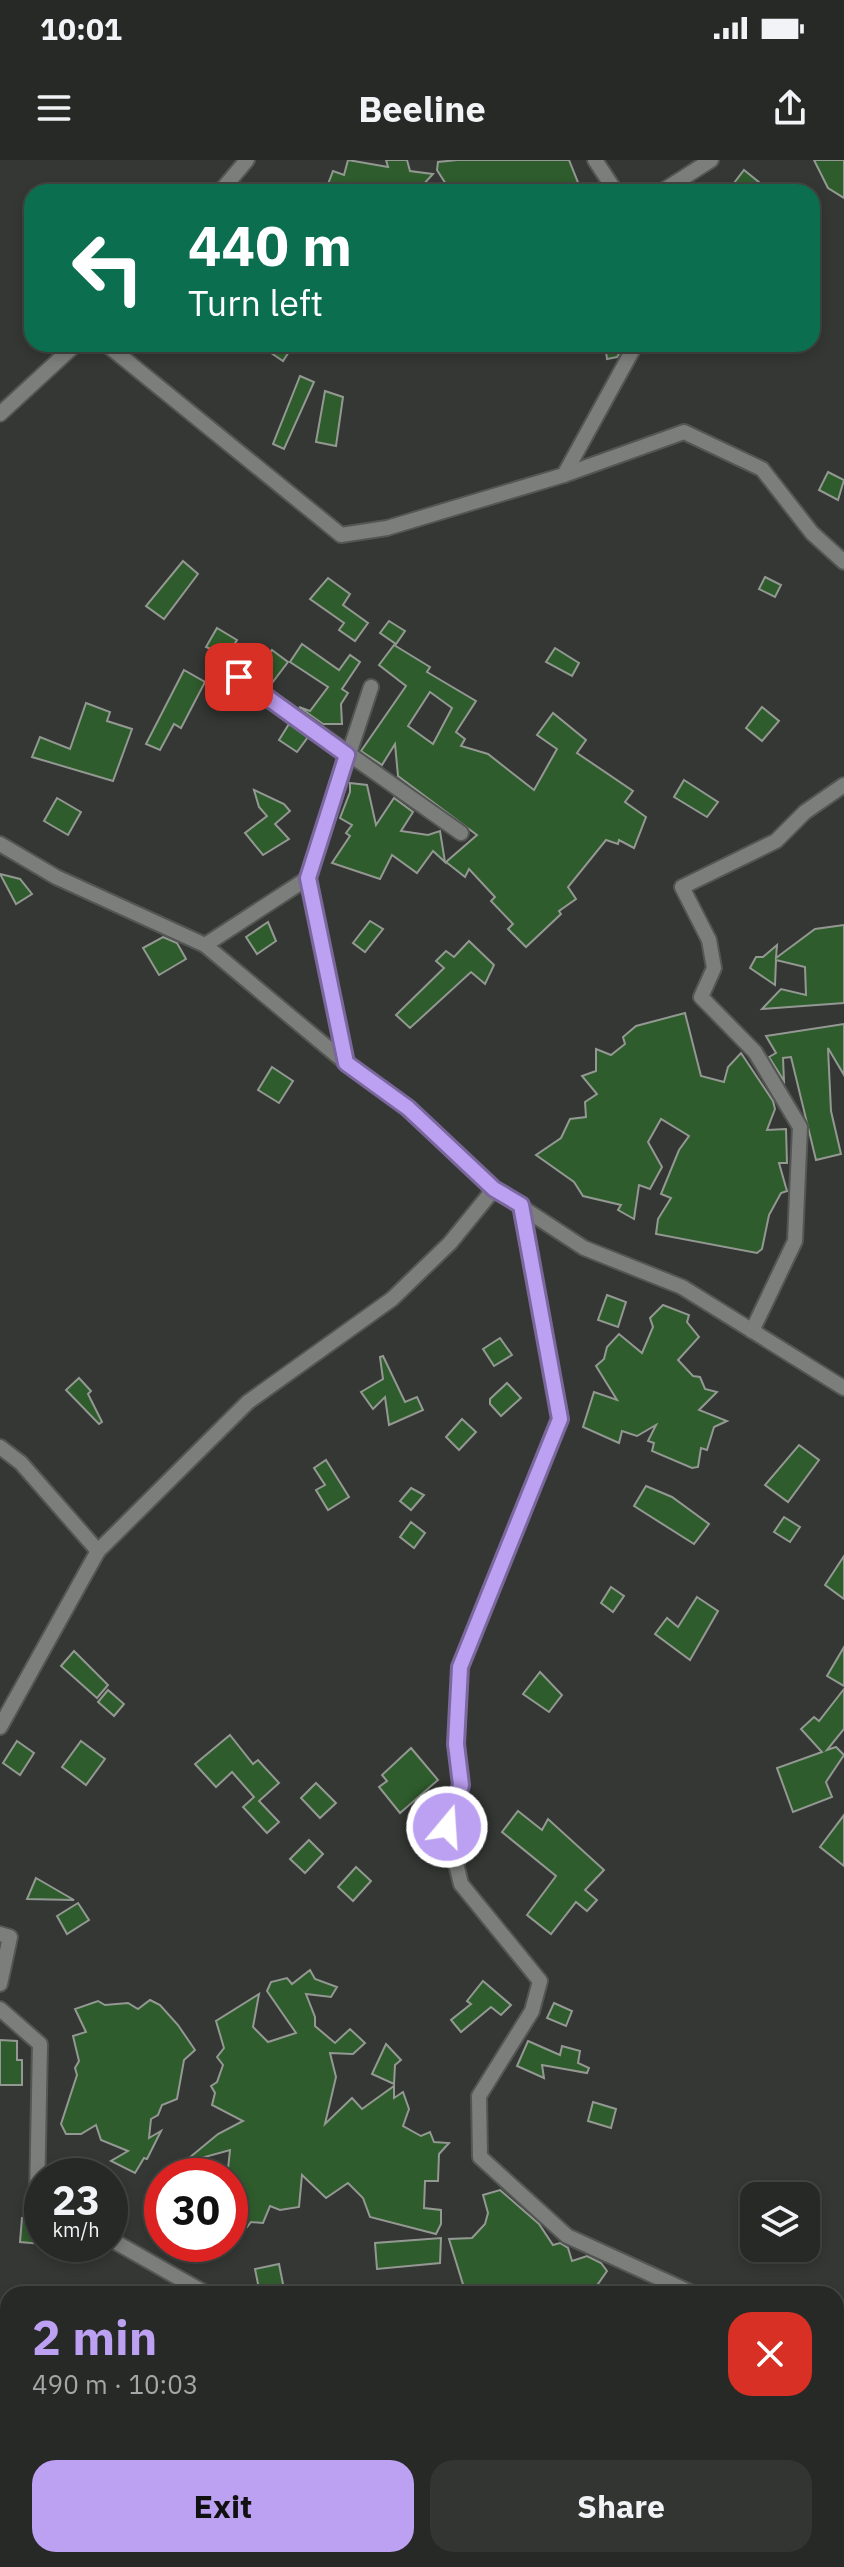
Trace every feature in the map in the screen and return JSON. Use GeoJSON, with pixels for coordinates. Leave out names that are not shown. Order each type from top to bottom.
{"type":"FeatureCollection","features":[{"type":"Feature","properties":{"kind":"street"},"geometry":{"type":"LineString","coordinates":[[227,184],[247,160]]}},
{"type":"Feature","properties":{"kind":"street"},"geometry":{"type":"LineString","coordinates":[[595,160],[611,184]]}},
{"type":"Feature","properties":{"kind":"street"},"geometry":{"type":"LineString","coordinates":[[674,184],[711,160]]}},
{"type":"Feature","properties":{"kind":"street"},"geometry":{"type":"LineString","coordinates":[[0,414],[67,352]]}},
{"type":"Feature","properties":{"kind":"street"},"geometry":{"type":"LineString","coordinates":[[116,352],[341,535],[401,524],[564,475],[684,432],[762,469],[812,533],[844,562]]}},
{"type":"Feature","properties":{"kind":"street"},"geometry":{"type":"LineString","coordinates":[[564,475],[632,352]]}},
{"type":"Feature","properties":{"kind":"street"},"geometry":{"type":"LineString","coordinates":[[217,661],[461,833]]}},
{"type":"Feature","properties":{"kind":"street"},"geometry":{"type":"LineString","coordinates":[[346,1063],[308,878],[371,687]]}},
{"type":"Feature","properties":{"kind":"street"},"geometry":{"type":"LineString","coordinates":[[752,1331],[795,1241],[800,1127],[755,1052],[701,997],[714,968],[709,940],[682,887],[776,841],[805,812],[844,785]]}},
{"type":"Feature","properties":{"kind":"street"},"geometry":{"type":"LineString","coordinates":[[0,844],[56,877],[205,945],[346,1063],[408,1108],[494,1189],[584,1248],[682,1287],[844,1388]]}},
{"type":"Feature","properties":{"kind":"street"},"geometry":{"type":"LineString","coordinates":[[205,945],[308,878]]}},
{"type":"Feature","properties":{"kind":"street"},"geometry":{"type":"LineString","coordinates":[[0,1727],[98,1551],[248,1402],[392,1299],[450,1243],[494,1189]]}},
{"type":"Feature","properties":{"kind":"street"},"geometry":{"type":"LineString","coordinates":[[521,1205],[560,1419],[460,1667],[456,1744],[461,1785],[447,1827],[461,1884],[540,1981],[532,2011],[479,2096],[480,2157],[567,2236],[676,2286]]}},
{"type":"Feature","properties":{"kind":"street"},"geometry":{"type":"LineString","coordinates":[[0,1447],[21,1463],[98,1551]]}},
{"type":"Feature","properties":{"kind":"street"},"geometry":{"type":"LineString","coordinates":[[0,1934],[10,1937],[0,1984]]}},
{"type":"Feature","properties":{"kind":"street"},"geometry":{"type":"LineString","coordinates":[[0,2009],[40,2044],[38,2158]]}},
{"type":"Feature","properties":{"kind":"street"},"geometry":{"type":"LineString","coordinates":[[128,2249],[193,2286]]}},
{"type":"Feature","properties":{"kind":"building"},"geometry":{"type":"Polygon","coordinates":[[[348,160],[388,167],[386,160],[407,160],[410,171],[433,174],[424,184],[328,184],[333,171],[344,175],[348,160]]]}},
{"type":"Feature","properties":{"kind":"building"},"geometry":{"type":"Polygon","coordinates":[[[569,160],[579,184],[446,184],[437,170],[438,162],[569,160]]]}},
{"type":"Feature","properties":{"kind":"building"},"geometry":{"type":"Polygon","coordinates":[[[814,160],[844,160],[844,198],[828,188],[814,160]]]}},
{"type":"Feature","properties":{"kind":"building"},"geometry":{"type":"Polygon","coordinates":[[[744,170],[760,183],[735,184],[744,170]]]}},
{"type":"Feature","properties":{"kind":"building"},"geometry":{"type":"Polygon","coordinates":[[[270,352],[289,352],[283,361],[270,352]]]}},
{"type":"Feature","properties":{"kind":"building"},"geometry":{"type":"Polygon","coordinates":[[[606,352],[620,352],[617,357],[607,359],[606,352]]]}},
{"type":"Feature","properties":{"kind":"building"},"geometry":{"type":"Polygon","coordinates":[[[300,376],[314,382],[284,449],[273,444],[300,376]]]}},
{"type":"Feature","properties":{"kind":"building"},"geometry":{"type":"Polygon","coordinates":[[[325,391],[343,397],[336,446],[316,442],[325,391]]]}},
{"type":"Feature","properties":{"kind":"building"},"geometry":{"type":"Polygon","coordinates":[[[828,472],[844,480],[838,500],[819,490],[828,472]]]}},
{"type":"Feature","properties":{"kind":"building"},"geometry":{"type":"Polygon","coordinates":[[[183,561],[198,574],[164,619],[146,606],[183,561]]]}},
{"type":"Feature","properties":{"kind":"building"},"geometry":{"type":"Polygon","coordinates":[[[765,577],[781,585],[775,597],[759,589],[765,577]]]}},
{"type":"Feature","properties":{"kind":"building"},"geometry":{"type":"Polygon","coordinates":[[[328,578],[350,594],[343,605],[368,623],[355,641],[339,630],[344,623],[310,599],[328,578]]]}},
{"type":"Feature","properties":{"kind":"building"},"geometry":{"type":"Polygon","coordinates":[[[389,621],[405,631],[396,644],[380,633],[389,621]]]}},
{"type":"Feature","properties":{"kind":"building"},"geometry":{"type":"Polygon","coordinates":[[[217,628],[237,640],[227,656],[206,647],[217,628]]]}},
{"type":"Feature","properties":{"kind":"building"},"geometry":{"type":"Polygon","coordinates":[[[302,644],[339,670],[350,655],[360,662],[342,689],[348,693],[341,704],[342,724],[323,724],[299,707],[310,711],[328,687],[290,662],[302,644]]]}},
{"type":"Feature","properties":{"kind":"building"},"geometry":{"type":"Polygon","coordinates":[[[394,645],[430,667],[427,672],[476,701],[456,732],[465,739],[461,746],[488,754],[534,790],[557,749],[537,735],[553,713],[586,740],[577,753],[633,791],[625,802],[646,817],[634,848],[619,840],[618,844],[606,840],[568,887],[576,899],[559,911],[561,914],[526,947],[508,929],[513,924],[491,901],[495,897],[469,869],[465,877],[446,862],[477,835],[398,776],[395,744],[382,765],[361,751],[406,686],[379,665],[394,645]],[[430,692],[408,726],[433,744],[452,708],[430,692]]]}},
{"type":"Feature","properties":{"kind":"building"},"geometry":{"type":"Polygon","coordinates":[[[555,648],[579,663],[572,676],[546,662],[555,648]]]}},
{"type":"Feature","properties":{"kind":"building"},"geometry":{"type":"Polygon","coordinates":[[[272,650],[288,662],[272,683],[256,670],[272,650]]]}},
{"type":"Feature","properties":{"kind":"building"},"geometry":{"type":"Polygon","coordinates":[[[184,670],[205,682],[181,728],[174,724],[160,750],[146,744],[184,670]]]}},
{"type":"Feature","properties":{"kind":"building"},"geometry":{"type":"Polygon","coordinates":[[[86,703],[110,712],[107,721],[132,729],[113,781],[32,757],[40,737],[70,749],[86,703]]]}},
{"type":"Feature","properties":{"kind":"building"},"geometry":{"type":"Polygon","coordinates":[[[762,707],[779,721],[762,741],[746,728],[762,707]]]}},
{"type":"Feature","properties":{"kind":"building"},"geometry":{"type":"Polygon","coordinates":[[[289,724],[308,737],[297,752],[279,740],[289,724]]]}},
{"type":"Feature","properties":{"kind":"building"},"geometry":{"type":"Polygon","coordinates":[[[684,780],[718,802],[707,817],[674,797],[684,780]]]}},
{"type":"Feature","properties":{"kind":"building"},"geometry":{"type":"Polygon","coordinates":[[[350,783],[367,785],[376,825],[394,798],[413,812],[401,831],[428,835],[440,831],[445,862],[433,851],[417,873],[392,855],[380,879],[332,863],[350,836],[346,833],[352,825],[340,818],[350,792],[350,783]]]}},
{"type":"Feature","properties":{"kind":"building"},"geometry":{"type":"Polygon","coordinates":[[[254,790],[284,804],[290,811],[275,824],[289,839],[263,855],[245,833],[267,816],[259,807],[254,790]]]}},
{"type":"Feature","properties":{"kind":"building"},"geometry":{"type":"Polygon","coordinates":[[[57,798],[81,812],[68,835],[44,821],[57,798]]]}},
{"type":"Feature","properties":{"kind":"building"},"geometry":{"type":"Polygon","coordinates":[[[0,874],[20,879],[32,894],[16,904],[0,874]]]}},
{"type":"Feature","properties":{"kind":"building"},"geometry":{"type":"Polygon","coordinates":[[[370,921],[383,929],[365,952],[353,943],[370,921]]]}},
{"type":"Feature","properties":{"kind":"building"},"geometry":{"type":"Polygon","coordinates":[[[268,922],[276,941],[257,954],[246,937],[268,922]]]}},
{"type":"Feature","properties":{"kind":"building"},"geometry":{"type":"Polygon","coordinates":[[[844,925],[844,1003],[762,1009],[781,989],[806,995],[805,967],[776,960],[775,985],[750,968],[756,957],[763,957],[777,945],[776,958],[815,929],[844,925]]]}},
{"type":"Feature","properties":{"kind":"building"},"geometry":{"type":"Polygon","coordinates":[[[163,937],[177,943],[186,959],[159,975],[143,948],[163,937]]]}},
{"type":"Feature","properties":{"kind":"building"},"geometry":{"type":"Polygon","coordinates":[[[469,941],[494,965],[485,984],[471,972],[410,1028],[396,1015],[444,968],[436,961],[446,951],[454,957],[469,941]]]}},
{"type":"Feature","properties":{"kind":"building"},"geometry":{"type":"Polygon","coordinates":[[[685,1013],[701,1076],[724,1082],[728,1067],[741,1053],[773,1101],[775,1109],[767,1130],[786,1129],[787,1163],[779,1163],[787,1191],[781,1193],[769,1215],[762,1249],[757,1253],[656,1234],[658,1219],[671,1198],[661,1194],[679,1150],[689,1136],[661,1119],[648,1142],[662,1167],[650,1189],[639,1185],[634,1219],[618,1210],[621,1205],[583,1196],[574,1182],[536,1155],[561,1138],[570,1119],[586,1117],[585,1102],[597,1094],[582,1076],[596,1071],[596,1049],[611,1055],[625,1044],[623,1037],[636,1026],[685,1013]]]}},
{"type":"Feature","properties":{"kind":"building"},"geometry":{"type":"Polygon","coordinates":[[[844,1024],[844,1075],[828,1048],[831,1111],[841,1154],[816,1160],[791,1057],[783,1058],[784,1081],[769,1057],[776,1053],[766,1036],[844,1024]]]}},
{"type":"Feature","properties":{"kind":"building"},"geometry":{"type":"Polygon","coordinates":[[[272,1067],[293,1081],[279,1103],[258,1090],[272,1067]]]}},
{"type":"Feature","properties":{"kind":"building"},"geometry":{"type":"Polygon","coordinates":[[[607,1295],[626,1302],[618,1327],[598,1320],[607,1295]]]}},
{"type":"Feature","properties":{"kind":"building"},"geometry":{"type":"Polygon","coordinates":[[[663,1305],[689,1315],[687,1322],[699,1337],[678,1360],[693,1376],[700,1377],[705,1389],[717,1392],[699,1410],[727,1421],[714,1427],[707,1450],[701,1448],[698,1467],[692,1468],[652,1451],[654,1443],[648,1441],[656,1425],[637,1436],[622,1431],[619,1443],[583,1427],[594,1392],[617,1400],[596,1366],[604,1359],[607,1347],[619,1334],[642,1353],[653,1327],[650,1318],[663,1305]]]}},
{"type":"Feature","properties":{"kind":"building"},"geometry":{"type":"Polygon","coordinates":[[[500,1338],[512,1355],[494,1366],[483,1349],[500,1338]]]}},
{"type":"Feature","properties":{"kind":"building"},"geometry":{"type":"Polygon","coordinates":[[[383,1356],[405,1402],[417,1397],[423,1410],[389,1425],[385,1397],[373,1409],[361,1392],[383,1379],[380,1357],[383,1356]]]}},
{"type":"Feature","properties":{"kind":"building"},"geometry":{"type":"Polygon","coordinates":[[[79,1378],[91,1391],[88,1394],[102,1422],[99,1424],[66,1390],[79,1378]]]}},
{"type":"Feature","properties":{"kind":"building"},"geometry":{"type":"Polygon","coordinates":[[[507,1383],[521,1398],[501,1416],[490,1404],[490,1399],[507,1383]]]}},
{"type":"Feature","properties":{"kind":"building"},"geometry":{"type":"Polygon","coordinates":[[[462,1419],[476,1432],[459,1450],[446,1437],[462,1419]]]}},
{"type":"Feature","properties":{"kind":"building"},"geometry":{"type":"Polygon","coordinates":[[[799,1445],[819,1460],[788,1502],[765,1485],[799,1445]]]}},
{"type":"Feature","properties":{"kind":"building"},"geometry":{"type":"Polygon","coordinates":[[[326,1460],[349,1497],[328,1510],[316,1490],[325,1485],[314,1468],[326,1460]]]}},
{"type":"Feature","properties":{"kind":"building"},"geometry":{"type":"Polygon","coordinates":[[[646,1486],[672,1497],[709,1524],[694,1544],[634,1506],[646,1486]]]}},
{"type":"Feature","properties":{"kind":"building"},"geometry":{"type":"Polygon","coordinates":[[[411,1488],[424,1495],[411,1510],[400,1501],[411,1488]]]}},
{"type":"Feature","properties":{"kind":"building"},"geometry":{"type":"Polygon","coordinates":[[[784,1517],[800,1527],[790,1542],[774,1532],[784,1517]]]}},
{"type":"Feature","properties":{"kind":"building"},"geometry":{"type":"Polygon","coordinates":[[[411,1522],[425,1533],[414,1548],[400,1537],[411,1522]]]}},
{"type":"Feature","properties":{"kind":"building"},"geometry":{"type":"Polygon","coordinates":[[[844,1556],[844,1599],[825,1585],[844,1556]]]}},
{"type":"Feature","properties":{"kind":"building"},"geometry":{"type":"Polygon","coordinates":[[[611,1587],[624,1596],[613,1612],[601,1603],[611,1587]]]}},
{"type":"Feature","properties":{"kind":"building"},"geometry":{"type":"Polygon","coordinates":[[[697,1597],[718,1611],[690,1660],[655,1634],[667,1618],[678,1627],[697,1597]]]}},
{"type":"Feature","properties":{"kind":"building"},"geometry":{"type":"Polygon","coordinates":[[[844,1647],[844,1686],[827,1676],[844,1647]]]}},
{"type":"Feature","properties":{"kind":"building"},"geometry":{"type":"Polygon","coordinates":[[[74,1651],[108,1685],[97,1698],[61,1666],[74,1651]]]}},
{"type":"Feature","properties":{"kind":"building"},"geometry":{"type":"Polygon","coordinates":[[[540,1672],[562,1695],[549,1712],[523,1694],[540,1672]]]}},
{"type":"Feature","properties":{"kind":"building"},"geometry":{"type":"Polygon","coordinates":[[[844,1689],[844,1729],[827,1750],[836,1747],[844,1755],[826,1782],[832,1797],[793,1812],[777,1768],[822,1752],[801,1729],[814,1717],[819,1721],[844,1689]]]}},
{"type":"Feature","properties":{"kind":"building"},"geometry":{"type":"Polygon","coordinates":[[[108,1690],[124,1704],[114,1716],[98,1702],[108,1690]]]}},
{"type":"Feature","properties":{"kind":"building"},"geometry":{"type":"Polygon","coordinates":[[[230,1735],[253,1764],[258,1760],[279,1783],[259,1801],[279,1822],[267,1833],[243,1807],[254,1797],[232,1772],[216,1787],[195,1764],[230,1735]]]}},
{"type":"Feature","properties":{"kind":"building"},"geometry":{"type":"Polygon","coordinates":[[[17,1741],[34,1753],[20,1775],[3,1763],[17,1741]]]}},
{"type":"Feature","properties":{"kind":"building"},"geometry":{"type":"Polygon","coordinates":[[[81,1741],[105,1759],[86,1785],[62,1767],[81,1741]]]}},
{"type":"Feature","properties":{"kind":"building"},"geometry":{"type":"Polygon","coordinates":[[[411,1748],[438,1780],[400,1813],[379,1787],[387,1781],[382,1775],[411,1748]]]}},
{"type":"Feature","properties":{"kind":"building"},"geometry":{"type":"Polygon","coordinates":[[[316,1783],[336,1803],[320,1818],[301,1798],[316,1783]]]}},
{"type":"Feature","properties":{"kind":"building"},"geometry":{"type":"Polygon","coordinates":[[[518,1811],[542,1830],[548,1819],[604,1870],[585,1890],[597,1900],[587,1911],[576,1902],[551,1934],[527,1915],[556,1876],[502,1832],[518,1811]]]}},
{"type":"Feature","properties":{"kind":"building"},"geometry":{"type":"Polygon","coordinates":[[[844,1815],[844,1866],[820,1847],[844,1815]]]}},
{"type":"Feature","properties":{"kind":"building"},"geometry":{"type":"Polygon","coordinates":[[[309,1840],[323,1854],[305,1873],[290,1859],[309,1840]]]}},
{"type":"Feature","properties":{"kind":"building"},"geometry":{"type":"Polygon","coordinates":[[[356,1867],[371,1881],[353,1901],[338,1887],[356,1867]]]}},
{"type":"Feature","properties":{"kind":"building"},"geometry":{"type":"Polygon","coordinates":[[[36,1878],[74,1900],[27,1899],[36,1878]]]}},
{"type":"Feature","properties":{"kind":"building"},"geometry":{"type":"Polygon","coordinates":[[[78,1903],[89,1920],[67,1934],[57,1916],[78,1903]]]}},
{"type":"Feature","properties":{"kind":"building"},"geometry":{"type":"Polygon","coordinates":[[[310,1970],[315,1979],[337,1987],[331,1997],[306,1994],[315,2017],[315,2026],[335,2043],[350,2029],[365,2043],[353,2054],[330,2053],[336,2077],[325,2124],[352,2098],[362,2109],[394,2086],[394,2098],[403,2092],[409,2109],[403,2126],[421,2136],[430,2132],[434,2142],[449,2143],[439,2154],[438,2181],[425,2181],[424,2208],[441,2210],[441,2224],[436,2234],[370,2217],[363,2198],[348,2183],[326,2198],[302,2175],[299,2207],[280,2210],[270,2206],[263,2223],[251,2222],[248,2226],[248,2158],[229,2158],[230,2150],[189,2158],[218,2134],[243,2121],[212,2105],[215,2093],[211,2086],[217,2082],[223,2065],[217,2057],[224,2048],[216,2021],[259,1994],[253,2027],[268,2042],[296,2033],[267,1991],[271,1982],[287,1978],[292,1984],[310,1970]]]}},
{"type":"Feature","properties":{"kind":"building"},"geometry":{"type":"Polygon","coordinates":[[[483,1981],[511,2005],[501,2015],[491,2007],[461,2032],[451,2020],[471,2004],[467,2001],[483,1981]]]}},
{"type":"Feature","properties":{"kind":"building"},"geometry":{"type":"Polygon","coordinates":[[[150,2000],[160,2005],[195,2050],[184,2060],[177,2099],[162,2105],[158,2115],[151,2119],[149,2138],[161,2131],[148,2158],[144,2158],[135,2173],[128,2170],[128,2158],[116,2158],[128,2151],[101,2140],[96,2125],[81,2134],[66,2134],[61,2124],[79,2061],[73,2036],[86,2032],[75,2009],[98,2001],[105,2005],[128,2003],[138,2009],[150,2000]]]}},
{"type":"Feature","properties":{"kind":"building"},"geometry":{"type":"Polygon","coordinates":[[[554,2003],[572,2011],[566,2026],[547,2018],[554,2003]]]}},
{"type":"Feature","properties":{"kind":"building"},"geometry":{"type":"Polygon","coordinates":[[[0,2040],[17,2041],[17,2060],[22,2060],[22,2085],[0,2085],[0,2040]]]}},
{"type":"Feature","properties":{"kind":"building"},"geometry":{"type":"Polygon","coordinates":[[[528,2041],[560,2055],[562,2046],[580,2051],[578,2063],[589,2068],[587,2073],[542,2065],[544,2078],[517,2066],[528,2041]]]}},
{"type":"Feature","properties":{"kind":"building"},"geometry":{"type":"Polygon","coordinates":[[[386,2044],[401,2060],[395,2065],[394,2084],[372,2074],[386,2044]]]}},
{"type":"Feature","properties":{"kind":"building"},"geometry":{"type":"Polygon","coordinates":[[[593,2102],[616,2109],[611,2128],[588,2121],[593,2102]]]}},
{"type":"Feature","properties":{"kind":"building"},"geometry":{"type":"Polygon","coordinates":[[[500,2190],[539,2224],[553,2245],[560,2243],[568,2248],[572,2261],[587,2256],[601,2263],[607,2271],[597,2286],[464,2286],[449,2239],[472,2238],[485,2224],[488,2213],[483,2195],[500,2190]]]}},
{"type":"Feature","properties":{"kind":"building"},"geometry":{"type":"Polygon","coordinates":[[[22,2218],[24,2218],[24,2242],[20,2242],[22,2218]]]}},
{"type":"Feature","properties":{"kind":"building"},"geometry":{"type":"Polygon","coordinates":[[[441,2238],[440,2263],[377,2269],[375,2243],[441,2238]]]}},
{"type":"Feature","properties":{"kind":"building"},"geometry":{"type":"Polygon","coordinates":[[[279,2264],[283,2286],[258,2286],[255,2269],[279,2264]]]}},
{"type":"Feature","properties":{"kind":"route"},"geometry":{"type":"LineString","coordinates":[[239,677],[347,755],[308,878],[346,1063],[372,1085],[408,1108],[494,1189],[521,1205],[560,1419],[460,1667],[456,1744],[461,1785],[447,1827]]}}]}
